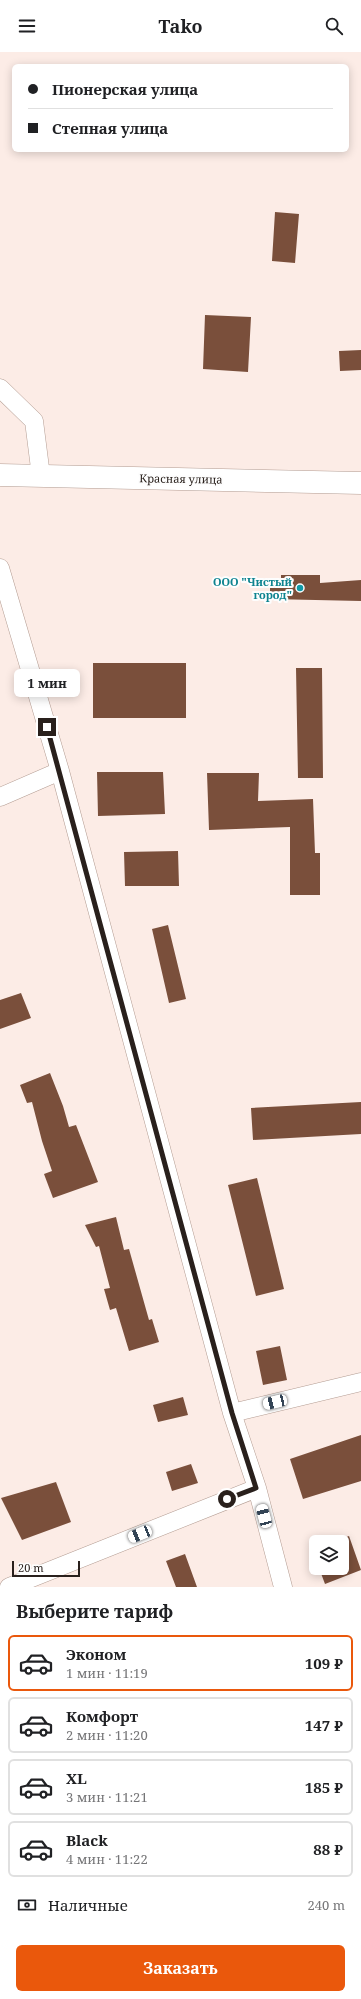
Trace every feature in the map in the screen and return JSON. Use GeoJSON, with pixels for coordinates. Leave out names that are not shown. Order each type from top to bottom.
{"type":"FeatureCollection","features":[{"type":"Feature","properties":{"kind":"main road","name":"Красная улица"},"geometry":{"type":"LineString","coordinates":[[0,475],[361,483]]}},
{"type":"Feature","properties":{"kind":"street"},"geometry":{"type":"LineString","coordinates":[[0,388],[34,421],[41,476]]}},
{"type":"Feature","properties":{"kind":"street"},"geometry":{"type":"LineString","coordinates":[[0,568],[60,771],[232,1413],[256,1488],[283,1587]]}},
{"type":"Feature","properties":{"kind":"street"},"geometry":{"type":"LineString","coordinates":[[0,797],[60,771]]}},
{"type":"Feature","properties":{"kind":"street"},"geometry":{"type":"LineString","coordinates":[[232,1413],[361,1382]]}},
{"type":"Feature","properties":{"kind":"street"},"geometry":{"type":"LineString","coordinates":[[9,1587],[256,1488]]}},
{"type":"Feature","properties":{"kind":"building"},"geometry":{"type":"Polygon","coordinates":[[[275,212],[299,214],[295,263],[272,261],[275,212]]]}},
{"type":"Feature","properties":{"kind":"building"},"geometry":{"type":"Polygon","coordinates":[[[205,315],[251,317],[248,372],[203,369],[205,315]]]}},
{"type":"Feature","properties":{"kind":"building"},"geometry":{"type":"Polygon","coordinates":[[[361,350],[361,370],[340,371],[339,351],[361,350]]]}},
{"type":"Feature","properties":{"kind":"building"},"geometry":{"type":"Polygon","coordinates":[[[281,575],[320,575],[320,583],[361,580],[361,601],[270,599],[270,586],[281,585],[281,575]]]}},
{"type":"Feature","properties":{"kind":"building"},"geometry":{"type":"Polygon","coordinates":[[[93,663],[186,663],[186,718],[93,718],[93,663]]]}},
{"type":"Feature","properties":{"kind":"building"},"geometry":{"type":"Polygon","coordinates":[[[296,668],[322,668],[323,778],[298,778],[296,668]]]}},
{"type":"Feature","properties":{"kind":"building"},"geometry":{"type":"Polygon","coordinates":[[[97,772],[163,772],[165,814],[98,816],[97,772]]]}},
{"type":"Feature","properties":{"kind":"building"},"geometry":{"type":"Polygon","coordinates":[[[207,773],[259,773],[258,801],[313,799],[315,853],[320,853],[320,895],[290,895],[290,827],[209,830],[207,773]]]}},
{"type":"Feature","properties":{"kind":"building"},"geometry":{"type":"Polygon","coordinates":[[[178,851],[179,886],[125,886],[124,852],[178,851]]]}},
{"type":"Feature","properties":{"kind":"building"},"geometry":{"type":"Polygon","coordinates":[[[168,925],[186,999],[169,1003],[152,929],[168,925]]]}},
{"type":"Feature","properties":{"kind":"building"},"geometry":{"type":"Polygon","coordinates":[[[21,993],[31,1018],[0,1029],[0,1000],[21,993]]]}},
{"type":"Feature","properties":{"kind":"building"},"geometry":{"type":"Polygon","coordinates":[[[50,1073],[63,1106],[69,1127],[76,1125],[98,1182],[53,1198],[44,1174],[52,1171],[42,1141],[32,1102],[27,1103],[20,1085],[50,1073]]]}},
{"type":"Feature","properties":{"kind":"building"},"geometry":{"type":"Polygon","coordinates":[[[361,1102],[361,1134],[253,1140],[251,1108],[361,1102]]]}},
{"type":"Feature","properties":{"kind":"building"},"geometry":{"type":"Polygon","coordinates":[[[257,1178],[284,1289],[256,1296],[228,1185],[257,1178]]]}},
{"type":"Feature","properties":{"kind":"building"},"geometry":{"type":"Polygon","coordinates":[[[116,1217],[124,1250],[129,1249],[149,1320],[152,1319],[159,1342],[129,1351],[116,1308],[110,1310],[104,1289],[110,1288],[99,1246],[96,1247],[85,1225],[116,1217]]]}},
{"type":"Feature","properties":{"kind":"building"},"geometry":{"type":"Polygon","coordinates":[[[280,1346],[287,1380],[263,1385],[256,1351],[280,1346]]]}},
{"type":"Feature","properties":{"kind":"building"},"geometry":{"type":"Polygon","coordinates":[[[183,1397],[188,1415],[158,1422],[153,1405],[183,1397]]]}},
{"type":"Feature","properties":{"kind":"building"},"geometry":{"type":"Polygon","coordinates":[[[361,1435],[361,1481],[303,1499],[290,1459],[361,1435]]]}},
{"type":"Feature","properties":{"kind":"building"},"geometry":{"type":"Polygon","coordinates":[[[191,1464],[198,1483],[172,1491],[166,1472],[191,1464]]]}},
{"type":"Feature","properties":{"kind":"building"},"geometry":{"type":"Polygon","coordinates":[[[56,1482],[71,1522],[22,1540],[1,1498],[56,1482]]]}},
{"type":"Feature","properties":{"kind":"building"},"geometry":{"type":"Polygon","coordinates":[[[349,1536],[361,1570],[349,1575],[349,1536]]]}},
{"type":"Feature","properties":{"kind":"building"},"geometry":{"type":"Polygon","coordinates":[[[185,1554],[197,1587],[176,1587],[166,1561],[185,1554]]]}},
{"type":"Feature","properties":{"kind":"building"},"geometry":{"type":"Polygon","coordinates":[[[322,1575],[348,1575],[325,1584],[322,1575]]]}},
{"type":"Feature","properties":{"kind":"place","name":"ООО \"Чистый город\""},"geometry":{"type":"Point","coordinates":[300,588]}},
{"type":"Feature","properties":{"kind":"route"},"geometry":{"type":"LineString","coordinates":[[47,727],[232,1413],[256,1488],[227,1499]]}}]}
